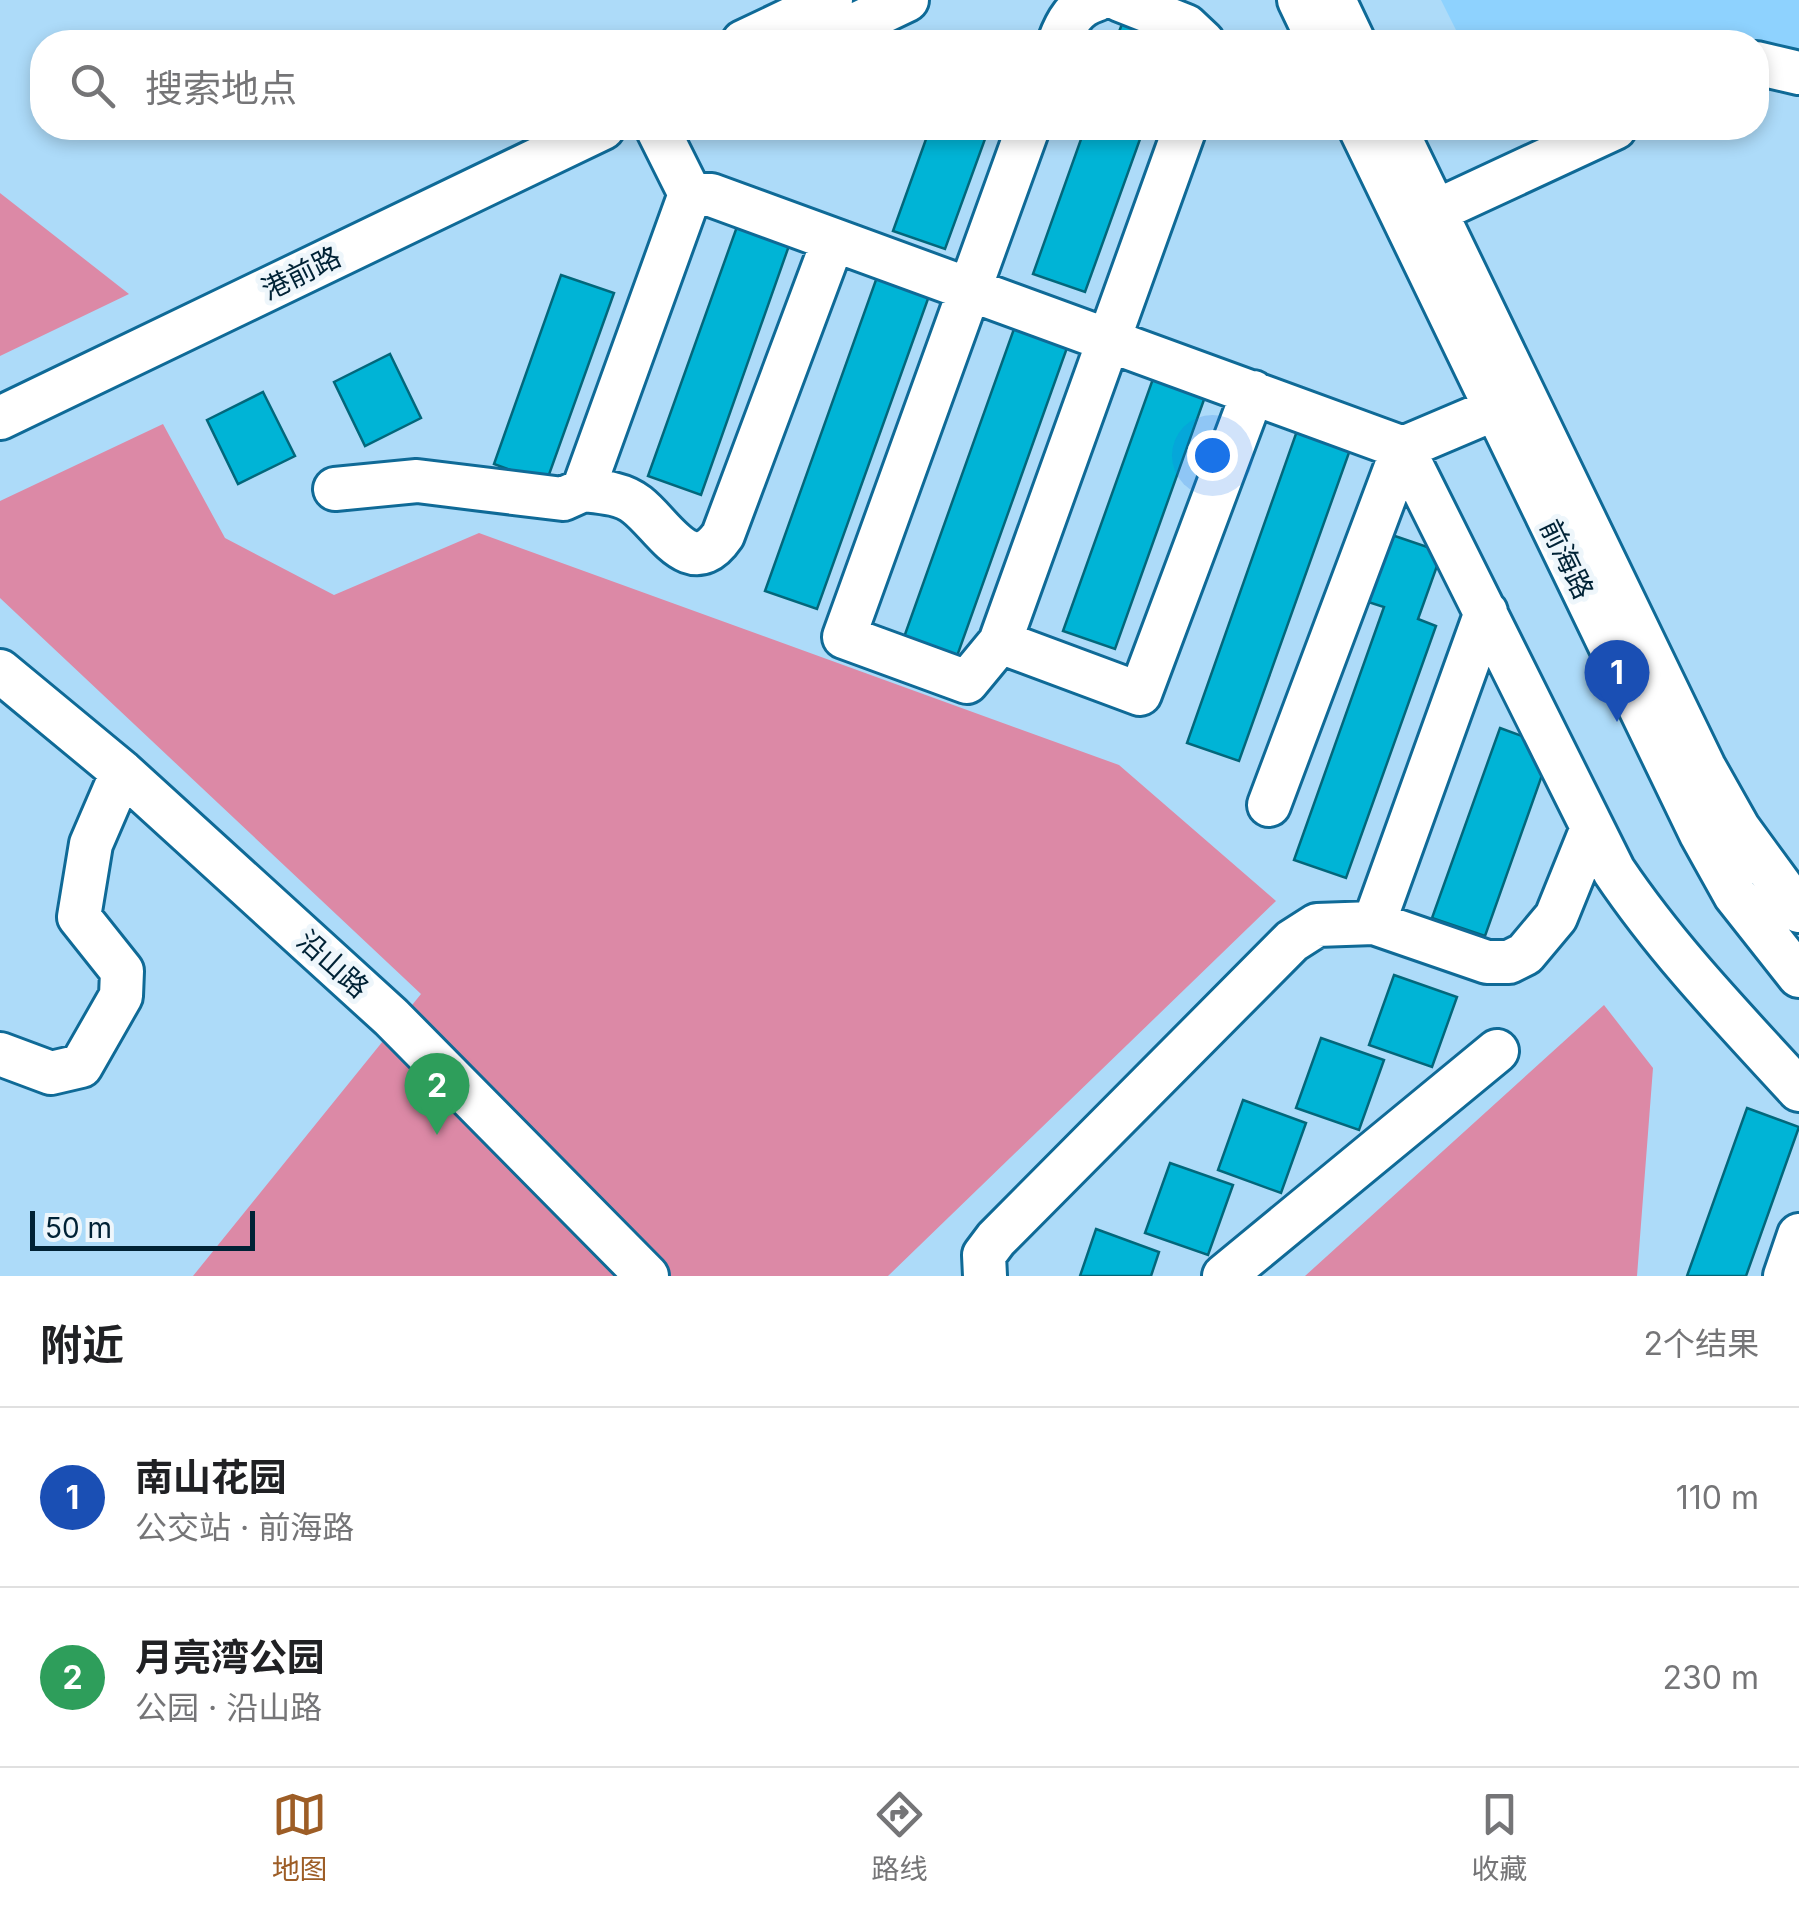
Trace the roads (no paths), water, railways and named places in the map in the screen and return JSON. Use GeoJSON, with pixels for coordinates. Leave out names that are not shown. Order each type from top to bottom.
{"type":"FeatureCollection","features":[{"type":"Feature","properties":{"kind":"street"},"geometry":{"type":"LineString","coordinates":[[768,30],[830,0]]}},
{"type":"Feature","properties":{"kind":"street"},"geometry":{"type":"LineString","coordinates":[[844,30],[907,0]]}},
{"type":"Feature","properties":{"kind":"street"},"geometry":{"type":"LineString","coordinates":[[1064,30],[1085,3],[1096,0]]}},
{"type":"Feature","properties":{"kind":"street"},"geometry":{"type":"LineString","coordinates":[[1120,0],[1190,30]]}},
{"type":"Feature","properties":{"kind":"street"},"geometry":{"type":"LineString","coordinates":[[1298,0],[1313,30]]}},
{"type":"Feature","properties":{"kind":"street"},"geometry":{"type":"LineString","coordinates":[[1334,0],[1348,30]]}},
{"type":"Feature","properties":{"kind":"street"},"geometry":{"type":"LineString","coordinates":[[1769,67],[1799,73]]}},
{"type":"Feature","properties":{"kind":"street","name":"港前路"},"geometry":{"type":"LineString","coordinates":[[0,418],[578,140]]}},
{"type":"Feature","properties":{"kind":"street"},"geometry":{"type":"LineString","coordinates":[[584,490],[690,194],[664,140]]}},
{"type":"Feature","properties":{"kind":"street"},"geometry":{"type":"LineString","coordinates":[[1024,140],[844,637],[967,682],[1000,642],[1181,140]]}},
{"type":"Feature","properties":{"kind":"street","name":"前海路"},"geometry":{"type":"LineString","coordinates":[[1366,140],[1701,834],[1735,895],[1799,976]]}},
{"type":"Feature","properties":{"kind":"street","name":"前海路"},"geometry":{"type":"LineString","coordinates":[[1402,140],[1704,767],[1739,829],[1799,911]]}},
{"type":"Feature","properties":{"kind":"street"},"geometry":{"type":"LineString","coordinates":[[1436,211],[1589,140]]}},
{"type":"Feature","properties":{"kind":"street"},"geometry":{"type":"LineString","coordinates":[[690,194],[711,196],[1403,448],[1614,871],[1649,923],[1799,1090]]}},
{"type":"Feature","properties":{"kind":"street"},"geometry":{"type":"LineString","coordinates":[[335,489],[417,481],[563,499],[584,490],[617,495],[635,504],[690,553],[704,553],[715,547],[730,516],[832,240]]}},
{"type":"Feature","properties":{"kind":"street"},"geometry":{"type":"LineString","coordinates":[[1000,642],[1140,694],[1253,392]]}},
{"type":"Feature","properties":{"kind":"street"},"geometry":{"type":"LineString","coordinates":[[1270,804],[1403,448],[1494,409]]}},
{"type":"Feature","properties":{"kind":"street"},"geometry":{"type":"LineString","coordinates":[[1374,923],[1486,612]]}},
{"type":"Feature","properties":{"kind":"street","name":"沿山路"},"geometry":{"type":"LineString","coordinates":[[0,671],[122,772],[392,1018],[647,1276]]}},
{"type":"Feature","properties":{"kind":"street"},"geometry":{"type":"LineString","coordinates":[[0,1054],[51,1073],[81,1066],[121,996],[122,971],[80,917],[92,844],[122,772]]}},
{"type":"Feature","properties":{"kind":"street"},"geometry":{"type":"LineString","coordinates":[[986,1276],[984,1255],[996,1239],[1292,941],[1317,925],[1374,923],[1486,962],[1509,962],[1525,954],[1556,918],[1592,828]]}},
{"type":"Feature","properties":{"kind":"street"},"geometry":{"type":"LineString","coordinates":[[1224,1276],[1497,1050]]}},
{"type":"Feature","properties":{"kind":"street"},"geometry":{"type":"LineString","coordinates":[[1785,1276],[1799,1235]]}},
{"type":"Feature","properties":{"kind":"place","name":"南山花园"},"geometry":{"type":"Point","coordinates":[1617,722]}},
{"type":"Feature","properties":{"kind":"place","name":"月亮湾公园"},"geometry":{"type":"Point","coordinates":[437,1135]}}]}
